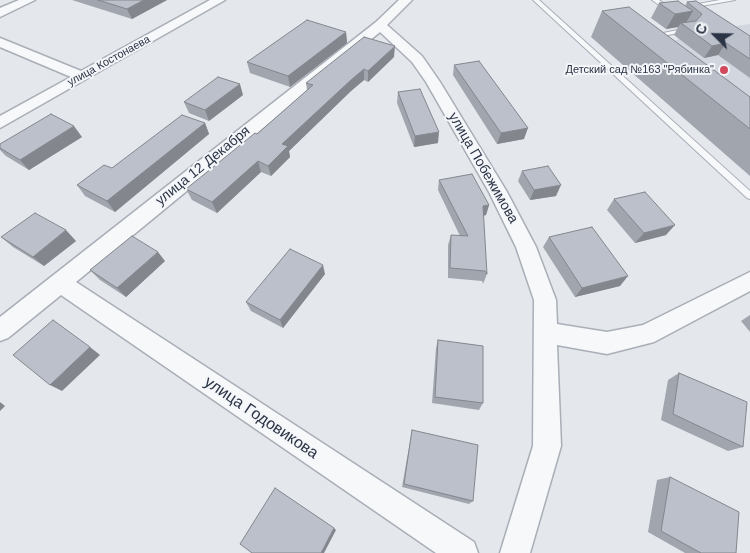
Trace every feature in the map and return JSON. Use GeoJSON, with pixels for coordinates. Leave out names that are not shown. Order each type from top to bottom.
{"type":"FeatureCollection","features":[{"type":"Feature","properties":{"kind":"street"},"geometry":{"type":"LineString","coordinates":[[0,13],[29,0]]}},
{"type":"Feature","properties":{"kind":"street","name":"улица Костонаева"},"geometry":{"type":"LineString","coordinates":[[0,123],[219,0]]}},
{"type":"Feature","properties":{"kind":"street","name":"улица 12 Декабря"},"geometry":{"type":"LineString","coordinates":[[0,331],[355,42],[380,25],[406,0]]}},
{"type":"Feature","properties":{"kind":"street","name":"улица Побежимова"},"geometry":{"type":"LineString","coordinates":[[380,25],[401,42],[422,66],[498,192],[526,247],[545,300],[546,446],[515,553]]}},
{"type":"Feature","properties":{"kind":"street"},"geometry":{"type":"LineString","coordinates":[[0,42],[82,77]]}},
{"type":"Feature","properties":{"kind":"street"},"geometry":{"type":"LineString","coordinates":[[544,332],[607,343],[646,335],[750,281]]}},
{"type":"Feature","properties":{"kind":"street","name":"улица Годовикова"},"geometry":{"type":"LineString","coordinates":[[60,282],[463,553]]}},
{"type":"Feature","properties":{"kind":"lane"},"geometry":{"type":"LineString","coordinates":[[536,0],[750,196]]}},
{"type":"Feature","properties":{"kind":"lane"},"geometry":{"type":"LineString","coordinates":[[653,46],[645,40],[647,36],[687,30],[690,26],[655,0]]}},
{"type":"Feature","properties":{"kind":"lane"},"geometry":{"type":"LineString","coordinates":[[687,7],[732,0]]}},
{"type":"Feature","properties":{"kind":"lane"},"geometry":{"type":"LineString","coordinates":[[669,9],[678,8]]}},
{"type":"Feature","properties":{"kind":"shaded area","name":"Детский сад №163 \"Рябинка\""},"geometry":{"type":"Polygon","coordinates":[[[750,24],[750,117],[670,43],[693,32],[750,24]]]}},
{"type":"Feature","properties":{"kind":"building"},"geometry":{"type":"Polygon","coordinates":[[[98,0],[144,0],[127,9],[98,0]]]}},
{"type":"Feature","properties":{"kind":"building"},"geometry":{"type":"Polygon","coordinates":[[[678,1],[693,11],[675,14],[659,3],[678,1]]]}},
{"type":"Feature","properties":{"kind":"building"},"geometry":{"type":"Polygon","coordinates":[[[696,1],[750,36],[750,59],[726,43],[712,46],[681,23],[696,21],[702,14],[687,2],[696,1]]]}},
{"type":"Feature","properties":{"kind":"building"},"geometry":{"type":"Polygon","coordinates":[[[629,7],[750,97],[750,129],[602,11],[629,7]]]}},
{"type":"Feature","properties":{"kind":"building"},"geometry":{"type":"Polygon","coordinates":[[[307,20],[346,32],[288,76],[247,62],[307,20]]]}},
{"type":"Feature","properties":{"kind":"building"},"geometry":{"type":"Polygon","coordinates":[[[364,37],[395,46],[368,71],[364,69],[351,80],[282,144],[288,146],[268,166],[258,161],[212,202],[186,189],[255,133],[257,134],[313,85],[306,83],[364,37]]]}},
{"type":"Feature","properties":{"kind":"building"},"geometry":{"type":"Polygon","coordinates":[[[479,61],[528,128],[501,133],[454,65],[479,61]]]}},
{"type":"Feature","properties":{"kind":"building"},"geometry":{"type":"Polygon","coordinates":[[[218,77],[240,84],[205,110],[184,102],[218,77]]]}},
{"type":"Feature","properties":{"kind":"building"},"geometry":{"type":"Polygon","coordinates":[[[420,89],[439,132],[415,136],[398,92],[420,89]]]}},
{"type":"Feature","properties":{"kind":"building"},"geometry":{"type":"Polygon","coordinates":[[[51,114],[74,126],[20,160],[0,148],[0,144],[51,114]]]}},
{"type":"Feature","properties":{"kind":"building"},"geometry":{"type":"Polygon","coordinates":[[[182,115],[205,123],[107,201],[77,185],[104,165],[112,168],[182,115]]]}},
{"type":"Feature","properties":{"kind":"building"},"geometry":{"type":"Polygon","coordinates":[[[548,166],[561,185],[534,190],[522,171],[548,166]]]}},
{"type":"Feature","properties":{"kind":"building"},"geometry":{"type":"Polygon","coordinates":[[[472,174],[489,205],[483,206],[487,274],[485,271],[450,268],[451,235],[468,236],[439,180],[472,174]]]}},
{"type":"Feature","properties":{"kind":"building"},"geometry":{"type":"Polygon","coordinates":[[[645,192],[675,225],[644,233],[614,199],[645,192]]]}},
{"type":"Feature","properties":{"kind":"building"},"geometry":{"type":"Polygon","coordinates":[[[35,213],[66,230],[33,257],[1,237],[35,213]]]}},
{"type":"Feature","properties":{"kind":"building"},"geometry":{"type":"Polygon","coordinates":[[[592,227],[628,276],[582,288],[549,237],[592,227]]]}},
{"type":"Feature","properties":{"kind":"building"},"geometry":{"type":"Polygon","coordinates":[[[132,236],[158,252],[117,288],[90,270],[132,236]]]}},
{"type":"Feature","properties":{"kind":"building"},"geometry":{"type":"Polygon","coordinates":[[[290,249],[323,265],[280,320],[246,302],[290,249]]]}},
{"type":"Feature","properties":{"kind":"building"},"geometry":{"type":"Polygon","coordinates":[[[53,320],[90,347],[50,385],[13,355],[53,320]]]}},
{"type":"Feature","properties":{"kind":"building"},"geometry":{"type":"Polygon","coordinates":[[[438,340],[483,346],[483,403],[435,397],[438,340]]]}},
{"type":"Feature","properties":{"kind":"building"},"geometry":{"type":"Polygon","coordinates":[[[679,373],[747,402],[743,447],[673,414],[679,373]]]}},
{"type":"Feature","properties":{"kind":"building"},"geometry":{"type":"Polygon","coordinates":[[[412,430],[478,445],[473,501],[404,484],[412,430]]]}},
{"type":"Feature","properties":{"kind":"building"},"geometry":{"type":"Polygon","coordinates":[[[670,477],[739,512],[736,553],[701,553],[661,531],[670,477]]]}},
{"type":"Feature","properties":{"kind":"building"},"geometry":{"type":"Polygon","coordinates":[[[275,488],[334,528],[321,553],[252,553],[240,544],[275,488]]]}},
{"type":"Feature","properties":{"kind":"place","name":"Детский сад №163 \"Рябинка\""},"geometry":{"type":"Point","coordinates":[724,70]}}]}
